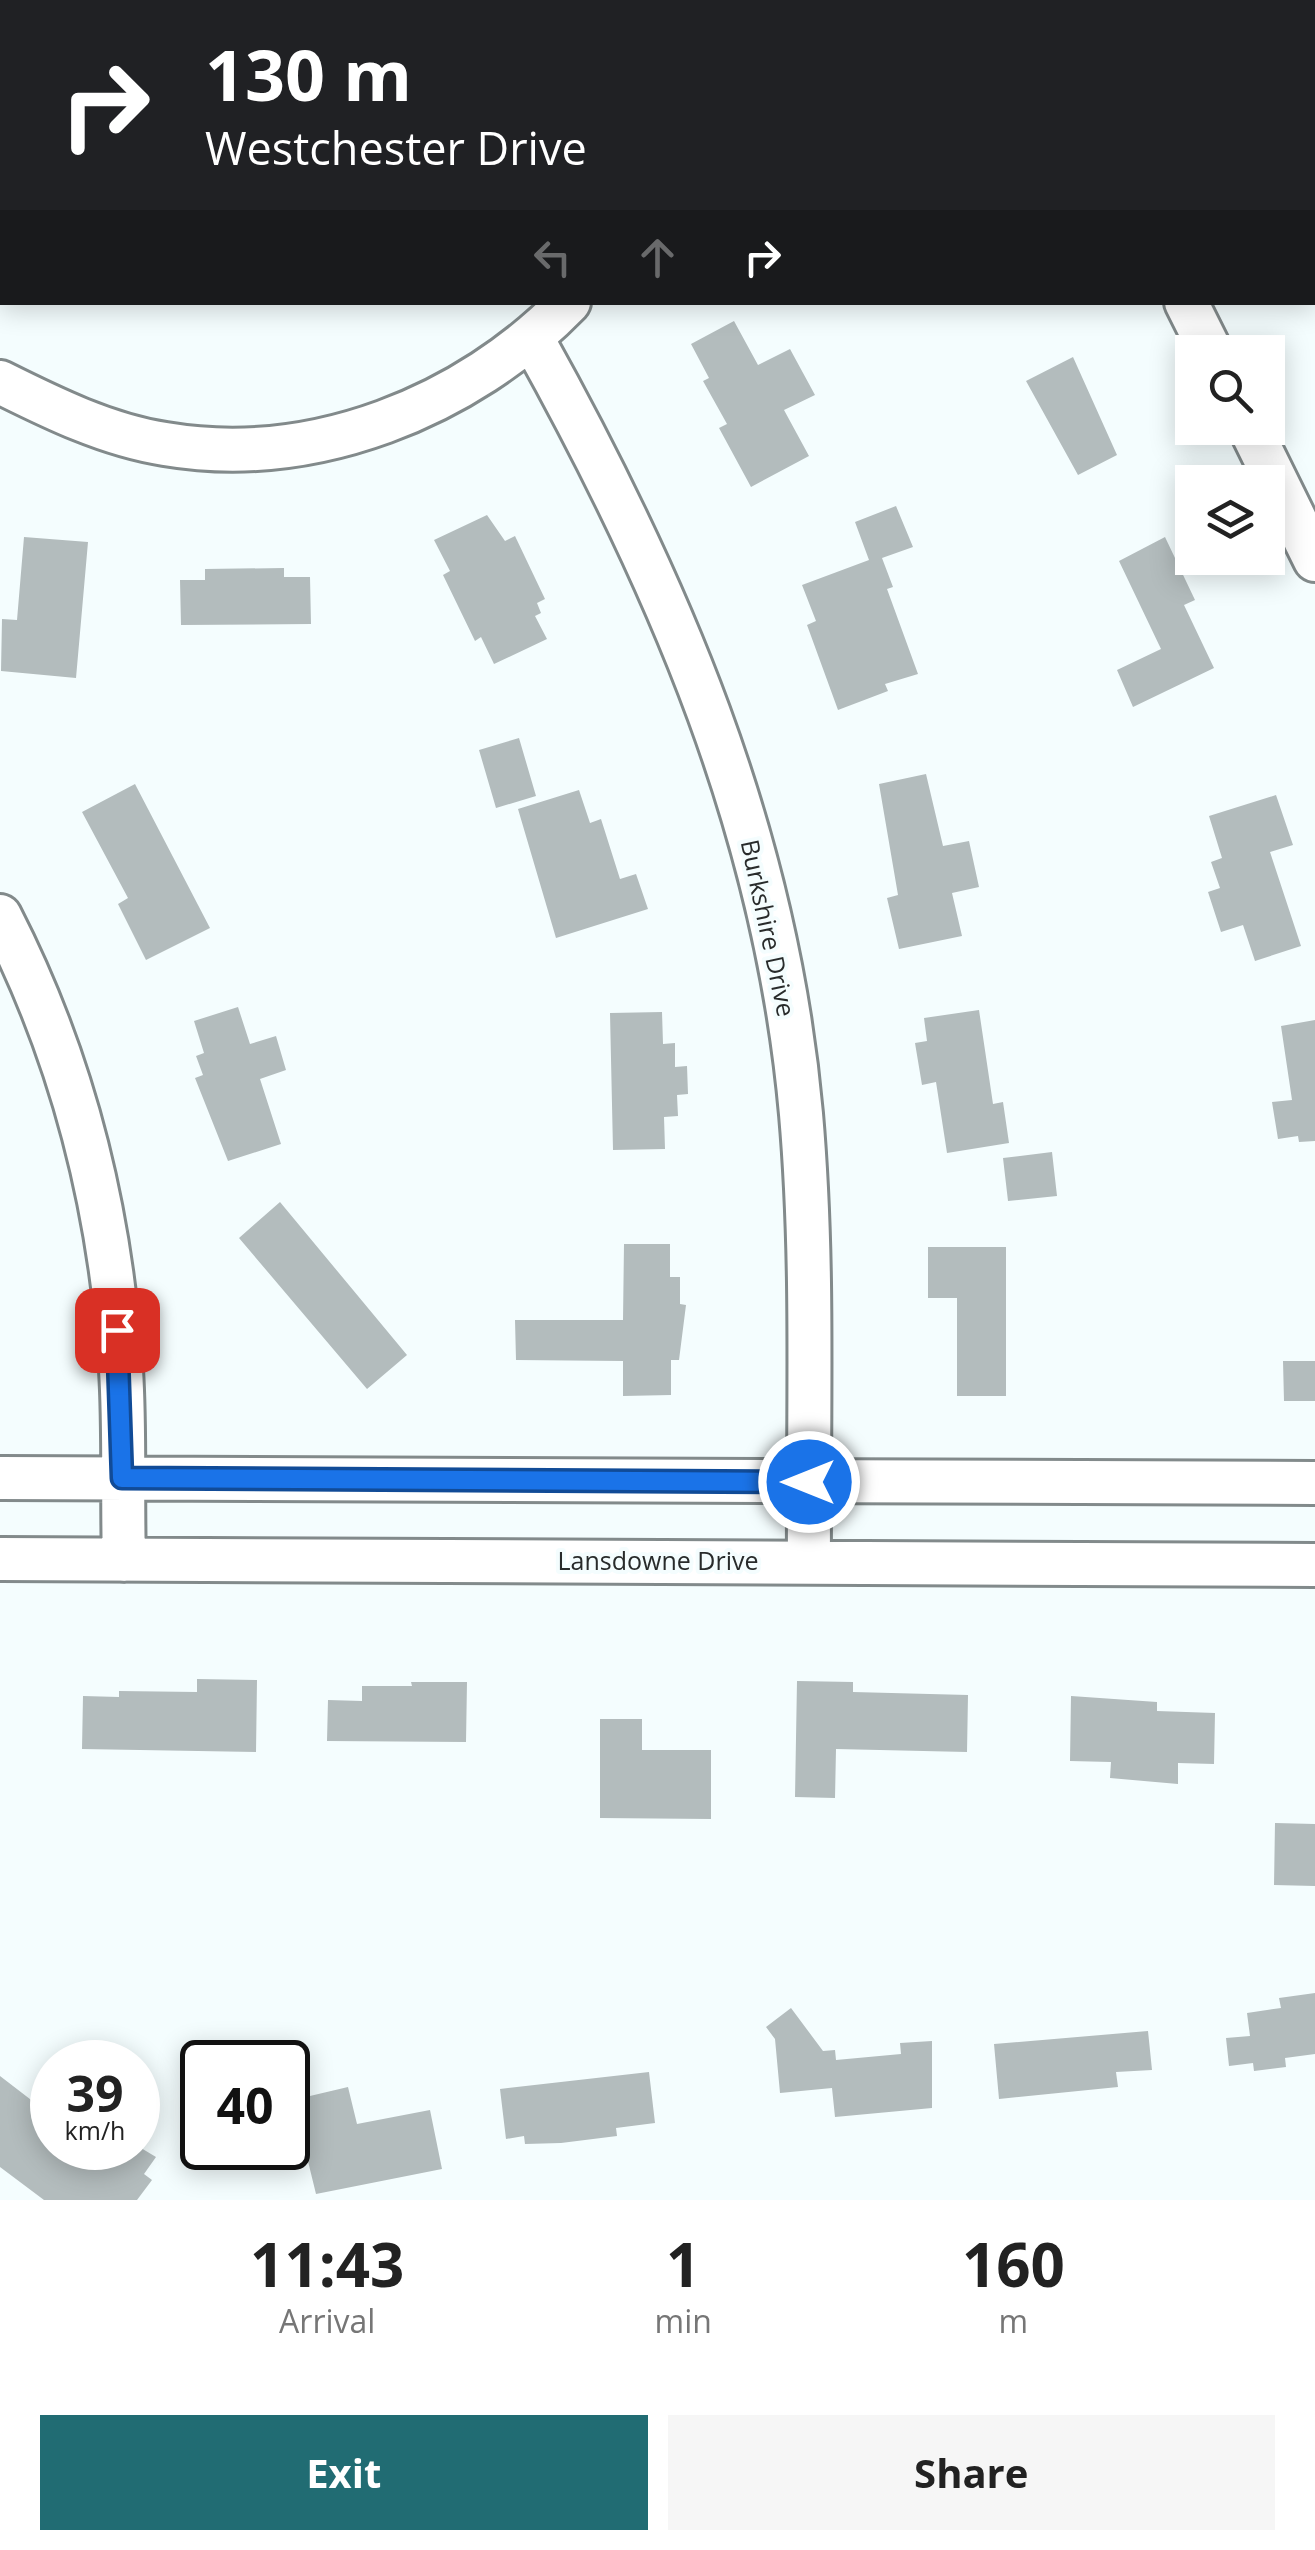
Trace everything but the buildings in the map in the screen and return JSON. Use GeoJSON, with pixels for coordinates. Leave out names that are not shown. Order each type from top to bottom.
{"type":"FeatureCollection","features":[{"type":"Feature","properties":{"kind":"street"},"geometry":{"type":"LineString","coordinates":[[0,382],[120,434],[164,444],[255,448],[346,434],[436,402],[533,340],[566,305]]}},
{"type":"Feature","properties":{"kind":"street"},"geometry":{"type":"LineString","coordinates":[[1188,305],[1203,335]]}},
{"type":"Feature","properties":{"kind":"street","name":"Burkshire Drive"},"geometry":{"type":"LineString","coordinates":[[533,340],[611,480],[660,584],[725,748],[752,842],[791,1036],[801,1114],[810,1300],[809,1562]]}},
{"type":"Feature","properties":{"kind":"street"},"geometry":{"type":"LineString","coordinates":[[1258,445],[1315,560]]}},
{"type":"Feature","properties":{"kind":"street"},"geometry":{"type":"LineString","coordinates":[[0,916],[35,989],[67,1075],[98,1181],[121,1369],[124,1560]]}},
{"type":"Feature","properties":{"kind":"street"},"geometry":{"type":"LineString","coordinates":[[0,1478],[1315,1483]]}},
{"type":"Feature","properties":{"kind":"street","name":"Lansdowne Drive"},"geometry":{"type":"LineString","coordinates":[[0,1560],[1315,1565]]}},
{"type":"Feature","properties":{"kind":"route"},"geometry":{"type":"LineString","coordinates":[[117,1330],[124,1442],[122,1478],[809,1482]]}}]}
